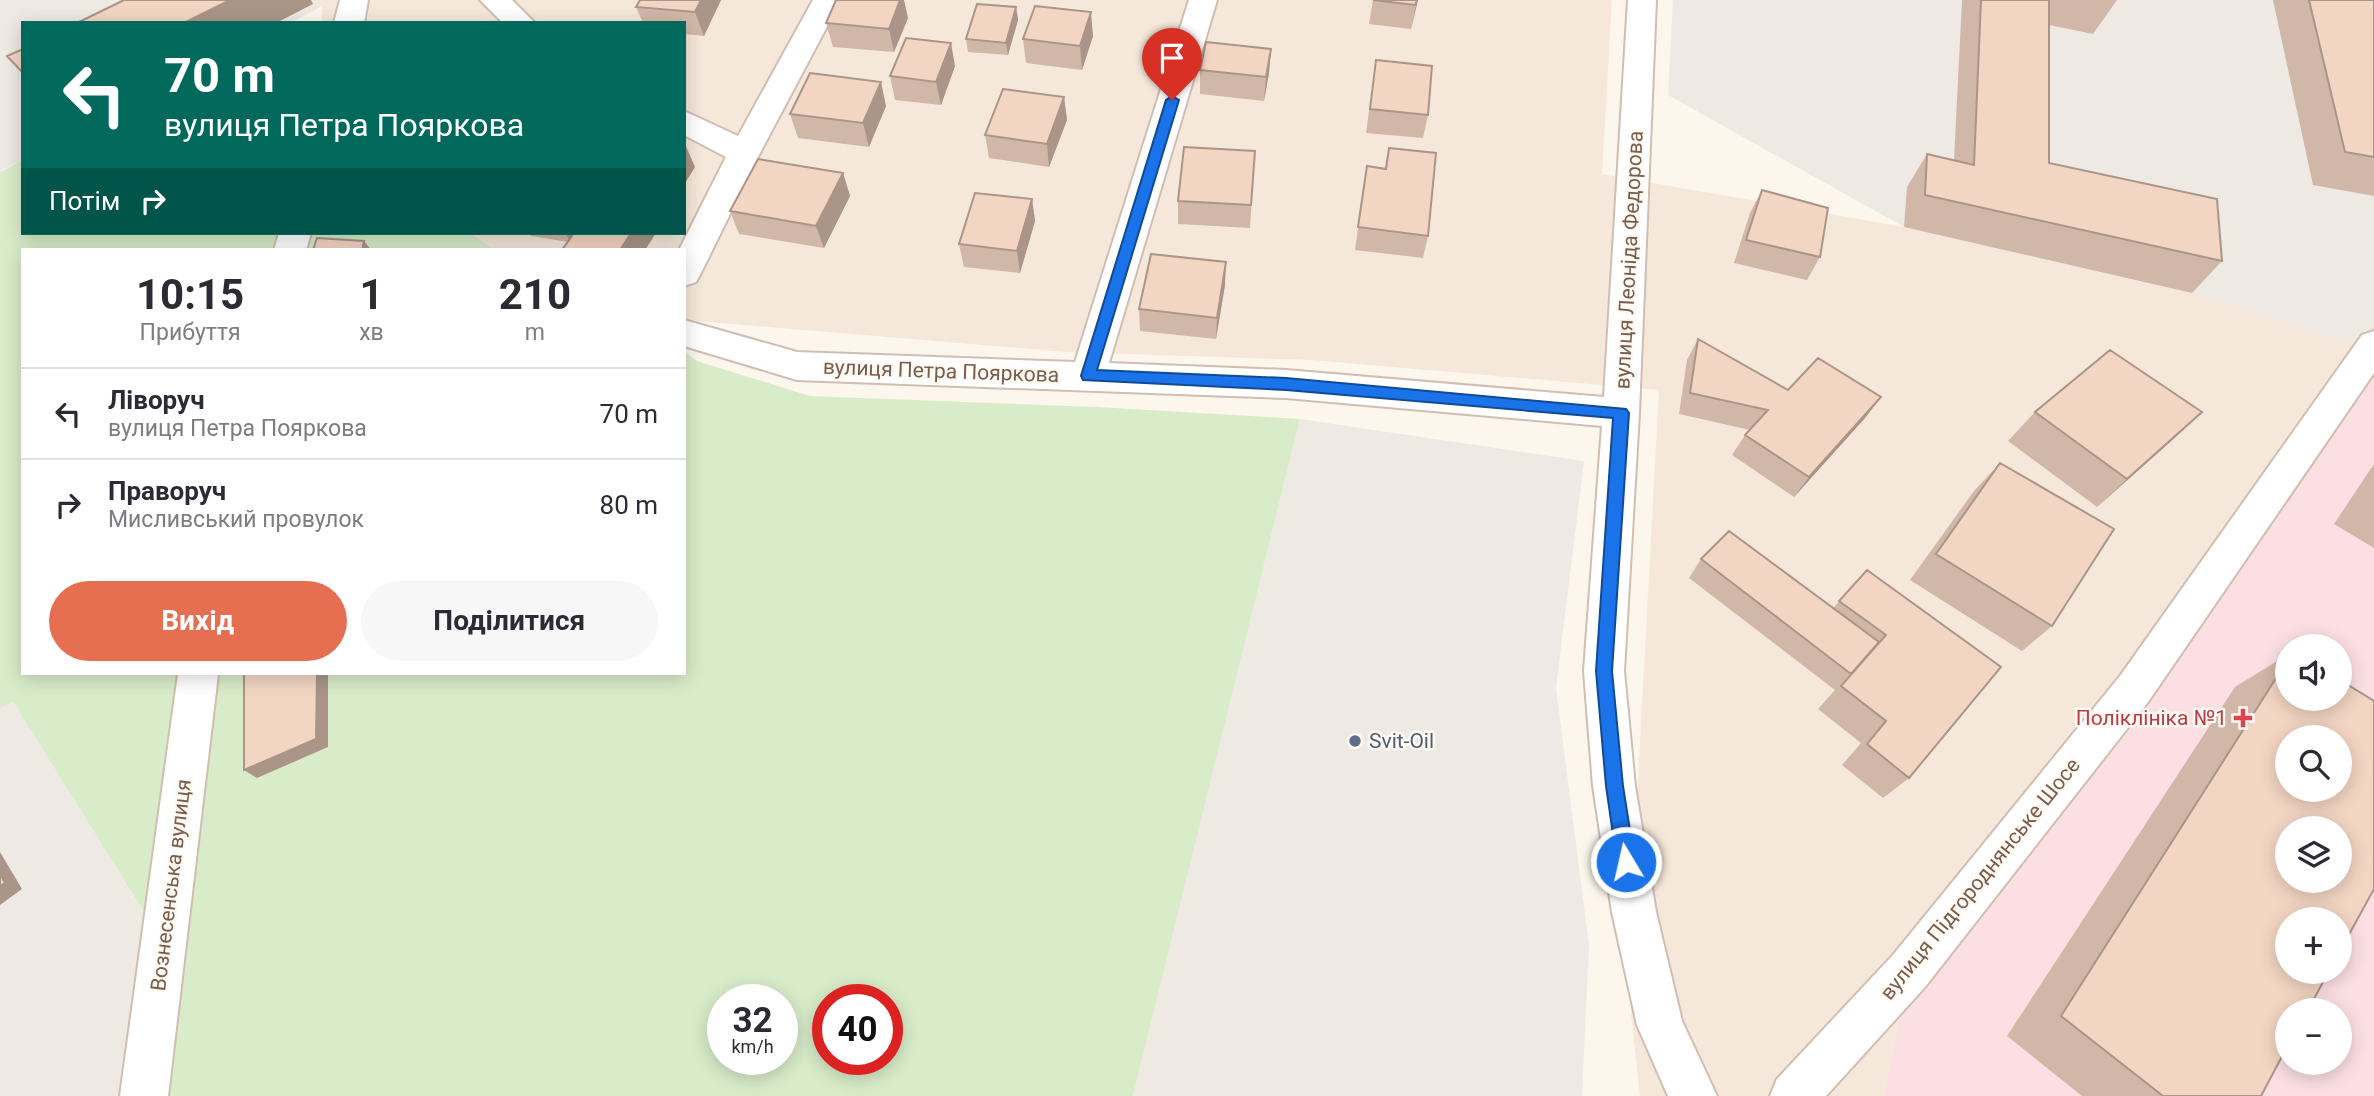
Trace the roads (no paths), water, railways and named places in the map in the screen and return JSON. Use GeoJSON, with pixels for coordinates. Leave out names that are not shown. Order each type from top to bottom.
{"type":"FeatureCollection","features":[{"type":"Feature","properties":{"kind":"street"},"geometry":{"type":"LineString","coordinates":[[349,21],[354,0]]}},
{"type":"Feature","properties":{"kind":"street"},"geometry":{"type":"LineString","coordinates":[[494,0],[519,21]]}},
{"type":"Feature","properties":{"kind":"street"},"geometry":{"type":"LineString","coordinates":[[686,269],[744,153],[827,0]]}},
{"type":"Feature","properties":{"kind":"street"},"geometry":{"type":"LineString","coordinates":[[1088,376],[1203,0]]}},
{"type":"Feature","properties":{"kind":"street","name":"вулиця Леоніда Федорова"},"geometry":{"type":"LineString","coordinates":[[1642,0],[1621,413],[1604,671],[1615,786],[1634,912],[1660,1026],[1693,1096]]}},
{"type":"Feature","properties":{"kind":"street"},"geometry":{"type":"LineString","coordinates":[[686,123],[744,153]]}},
{"type":"Feature","properties":{"kind":"street","name":"вулиця Петра Пояркова"},"geometry":{"type":"LineString","coordinates":[[686,334],[797,366],[1286,384],[1621,413]]}},
{"type":"Feature","properties":{"kind":"street","name":"вулиця Підгороднянське Шосе"},"geometry":{"type":"LineString","coordinates":[[1794,1096],[1909,971],[2134,689],[2374,345]]}},
{"type":"Feature","properties":{"kind":"street","name":"Вознесенська вулиця"},"geometry":{"type":"LineString","coordinates":[[144,1096],[198,675]]}},
{"type":"Feature","properties":{"kind":"place","name":"Поліклініка №1"},"geometry":{"type":"Point","coordinates":[2243,718]}},
{"type":"Feature","properties":{"kind":"place","name":"Svit-Oil"},"geometry":{"type":"Point","coordinates":[1355,741]}}]}
